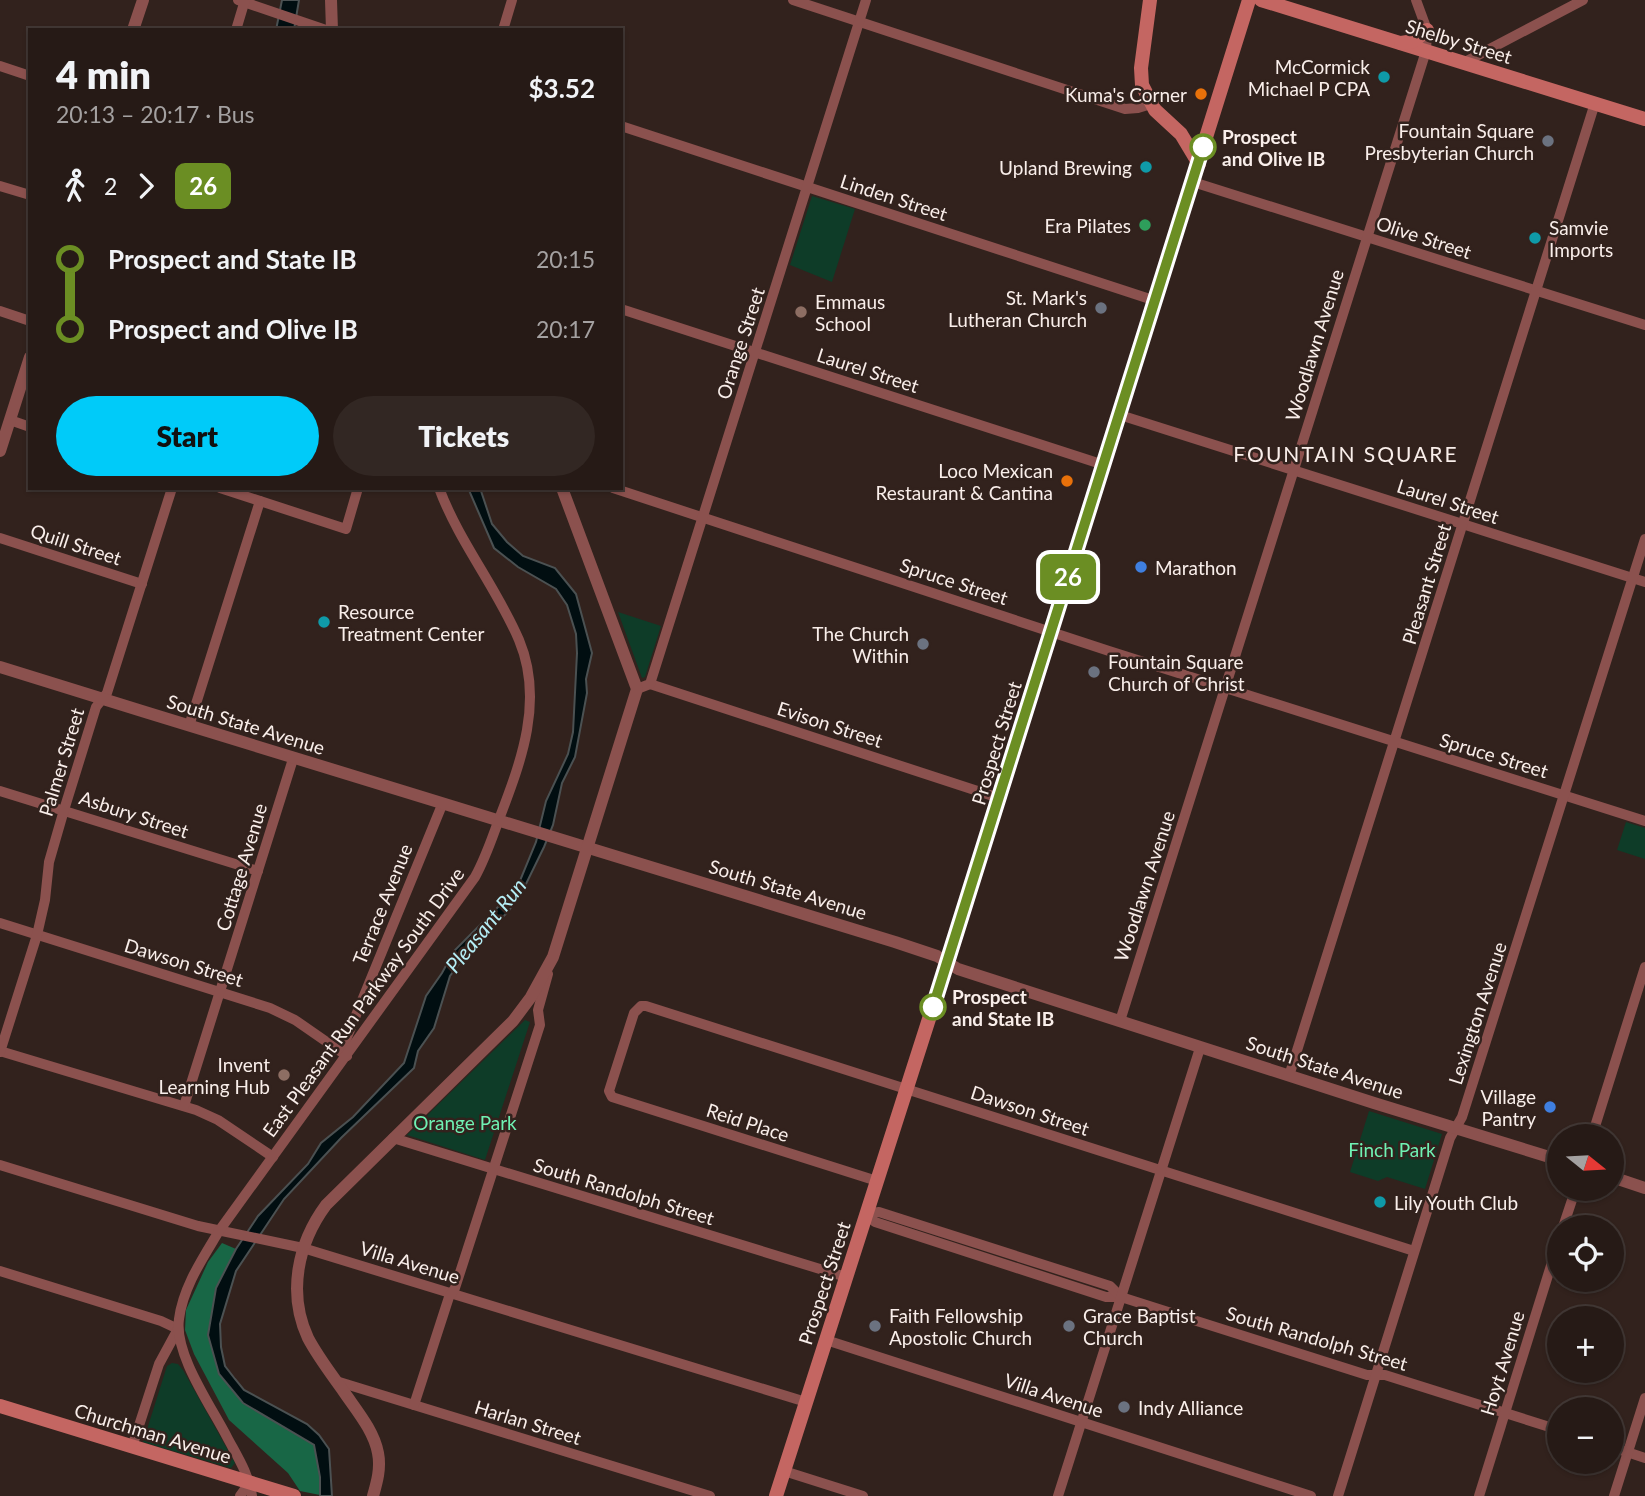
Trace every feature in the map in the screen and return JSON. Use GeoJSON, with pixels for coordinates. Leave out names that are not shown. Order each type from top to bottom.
{"type":"FeatureCollection","features":[{"type":"Feature","properties":{"kind":"main road"},"geometry":{"type":"LineString","coordinates":[[1150,0],[1141,77],[1151,104],[1160,116],[1181,134],[1199,164]]}},
{"type":"Feature","properties":{"kind":"main road","name":"Prospect Street"},"geometry":{"type":"LineString","coordinates":[[776,1496],[907,1090],[1249,0]]}},
{"type":"Feature","properties":{"kind":"main road","name":"Shelby Street"},"geometry":{"type":"LineString","coordinates":[[1261,0],[1645,119]]}},
{"type":"Feature","properties":{"kind":"main road"},"geometry":{"type":"LineString","coordinates":[[1399,43],[1414,41],[1427,30]]}},
{"type":"Feature","properties":{"kind":"main road","name":"Churchman Avenue"},"geometry":{"type":"LineString","coordinates":[[0,1406],[132,1447],[251,1489],[294,1496]]}},
{"type":"Feature","properties":{"kind":"street"},"geometry":{"type":"LineString","coordinates":[[134,28],[143,0]]}},
{"type":"Feature","properties":{"kind":"street"},"geometry":{"type":"LineString","coordinates":[[326,28],[331,0]]}},
{"type":"Feature","properties":{"kind":"street"},"geometry":{"type":"LineString","coordinates":[[504,28],[512,0]]}},
{"type":"Feature","properties":{"kind":"street"},"geometry":{"type":"LineString","coordinates":[[793,0],[1125,108],[1151,104]]}},
{"type":"Feature","properties":{"kind":"street","name":"Orange Street"},"geometry":{"type":"LineString","coordinates":[[643,686],[703,517],[866,0]]}},
{"type":"Feature","properties":{"kind":"street","name":"Woodlawn Avenue"},"geometry":{"type":"LineString","coordinates":[[1120,1021],[1426,51],[1427,30],[1416,0]]}},
{"type":"Feature","properties":{"kind":"street"},"geometry":{"type":"LineString","coordinates":[[1465,62],[1583,0]]}},
{"type":"Feature","properties":{"kind":"street"},"geometry":{"type":"LineString","coordinates":[[236,28],[243,1],[323,28]]}},
{"type":"Feature","properties":{"kind":"street"},"geometry":{"type":"LineString","coordinates":[[0,66],[28,75]]}},
{"type":"Feature","properties":{"kind":"street","name":"Pleasant Street"},"geometry":{"type":"LineString","coordinates":[[1289,1076],[1595,103]]}},
{"type":"Feature","properties":{"kind":"street","name":"Linden Street"},"geometry":{"type":"LineString","coordinates":[[623,127],[1156,302]]}},
{"type":"Feature","properties":{"kind":"street","name":"Olive Street"},"geometry":{"type":"LineString","coordinates":[[1193,182],[1645,325]]}},
{"type":"Feature","properties":{"kind":"street"},"geometry":{"type":"LineString","coordinates":[[0,186],[28,194]]}},
{"type":"Feature","properties":{"kind":"street"},"geometry":{"type":"LineString","coordinates":[[0,312],[28,320]]}},
{"type":"Feature","properties":{"kind":"street","name":"Laurel Street"},"geometry":{"type":"LineString","coordinates":[[623,312],[755,352],[1104,465]]}},
{"type":"Feature","properties":{"kind":"street"},"geometry":{"type":"LineString","coordinates":[[1,446],[28,363]]}},
{"type":"Feature","properties":{"kind":"street","name":"Laurel Street"},"geometry":{"type":"LineString","coordinates":[[1120,415],[1645,582]]}},
{"type":"Feature","properties":{"kind":"street"},"geometry":{"type":"LineString","coordinates":[[10,420],[28,425]]}},
{"type":"Feature","properties":{"kind":"street","name":"Palmer Street"},"geometry":{"type":"LineString","coordinates":[[0,1051],[37,934],[46,900],[50,862],[64,810],[96,706],[107,693],[171,490]]}},
{"type":"Feature","properties":{"kind":"street"},"geometry":{"type":"LineString","coordinates":[[226,490],[345,529],[357,490]]}},
{"type":"Feature","properties":{"kind":"street","name":"East Pleasant Run Parkway South Drive"},"geometry":{"type":"LineString","coordinates":[[251,1489],[186,1359],[178,1329],[180,1312],[191,1280],[273,1157],[471,883],[487,854],[527,734],[530,713],[528,672],[518,637],[440,490]]}},
{"type":"Feature","properties":{"kind":"street"},"geometry":{"type":"LineString","coordinates":[[414,1405],[540,1025],[538,1010],[587,846],[643,686],[563,490]]}},
{"type":"Feature","properties":{"kind":"street","name":"Spruce Street"},"geometry":{"type":"LineString","coordinates":[[619,490],[1225,688],[1645,821]]}},
{"type":"Feature","properties":{"kind":"street"},"geometry":{"type":"LineString","coordinates":[[189,726],[260,501]]}},
{"type":"Feature","properties":{"kind":"street","name":"Quill Street"},"geometry":{"type":"LineString","coordinates":[[0,538],[142,584]]}},
{"type":"Feature","properties":{"kind":"street","name":"Lexington Avenue"},"geometry":{"type":"LineString","coordinates":[[1338,1496],[1450,1138],[1462,1117],[1645,539]]}},
{"type":"Feature","properties":{"kind":"street","name":"South State Avenue"},"geometry":{"type":"LineString","coordinates":[[0,667],[937,956],[958,969],[1547,1156]]}},
{"type":"Feature","properties":{"kind":"street","name":"Evison Street"},"geometry":{"type":"LineString","coordinates":[[643,686],[999,798]]}},
{"type":"Feature","properties":{"kind":"street","name":"Cottage Avenue"},"geometry":{"type":"LineString","coordinates":[[184,1106],[293,759]]}},
{"type":"Feature","properties":{"kind":"street","name":"Asbury Street"},"geometry":{"type":"LineString","coordinates":[[0,791],[258,872]]}},
{"type":"Feature","properties":{"kind":"street","name":"Terrace Avenue"},"geometry":{"type":"LineString","coordinates":[[347,1056],[345,1042],[442,805]]}},
{"type":"Feature","properties":{"kind":"street","name":"Dawson Street"},"geometry":{"type":"LineString","coordinates":[[0,923],[286,1015],[347,1056]]}},
{"type":"Feature","properties":{"kind":"street"},"geometry":{"type":"LineString","coordinates":[[373,1496],[379,1467],[377,1446],[309,1340],[300,1316],[297,1283],[303,1248],[311,1227],[326,1205],[513,1021],[537,988],[553,957]]}},
{"type":"Feature","properties":{"kind":"street"},"geometry":{"type":"LineString","coordinates":[[1596,1124],[1645,967]]}},
{"type":"Feature","properties":{"kind":"street","name":"Dawson Street"},"geometry":{"type":"LineString","coordinates":[[610,1094],[636,1010],[640,1006],[646,1006],[1414,1251]]}},
{"type":"Feature","properties":{"kind":"street"},"geometry":{"type":"LineString","coordinates":[[1058,1496],[1200,1048]]}},
{"type":"Feature","properties":{"kind":"street"},"geometry":{"type":"LineString","coordinates":[[0,1051],[184,1106],[218,1120],[273,1157]]}},
{"type":"Feature","properties":{"kind":"street","name":"Reid Place"},"geometry":{"type":"LineString","coordinates":[[610,1094],[615,1098],[877,1181]]}},
{"type":"Feature","properties":{"kind":"street","name":"South Randolph Street"},"geometry":{"type":"LineString","coordinates":[[393,1138],[846,1277]]}},
{"type":"Feature","properties":{"kind":"street","name":"Villa Avenue"},"geometry":{"type":"LineString","coordinates":[[0,1165],[224,1232],[303,1248],[806,1402]]}},
{"type":"Feature","properties":{"kind":"street"},"geometry":{"type":"LineString","coordinates":[[1624,1181],[1645,1188]]}},
{"type":"Feature","properties":{"kind":"street","name":"South Randolph Street"},"geometry":{"type":"LineString","coordinates":[[866,1214],[876,1222],[1106,1297],[1121,1297],[1367,1375],[1385,1375],[1547,1426]]}},
{"type":"Feature","properties":{"kind":"street"},"geometry":{"type":"LineString","coordinates":[[0,1271],[161,1321],[178,1329]]}},
{"type":"Feature","properties":{"kind":"street","name":"Hoyt Avenue"},"geometry":{"type":"LineString","coordinates":[[1479,1496],[1547,1278]]}},
{"type":"Feature","properties":{"kind":"street","name":"East Pleasant Run Parkway South Drive"},"geometry":{"type":"LineString","coordinates":[[132,1447],[163,1353],[178,1329]]}},
{"type":"Feature","properties":{"kind":"street","name":"Villa Avenue"},"geometry":{"type":"LineString","coordinates":[[826,1340],[1311,1496]]}},
{"type":"Feature","properties":{"kind":"street","name":"Harlan Street"},"geometry":{"type":"LineString","coordinates":[[336,1381],[710,1496]]}},
{"type":"Feature","properties":{"kind":"street"},"geometry":{"type":"LineString","coordinates":[[1614,1496],[1645,1398]]}},
{"type":"Feature","properties":{"kind":"street"},"geometry":{"type":"LineString","coordinates":[[1624,1451],[1645,1458]]}},
{"type":"Feature","properties":{"kind":"street"},"geometry":{"type":"LineString","coordinates":[[784,1471],[863,1496]]}},
{"type":"Feature","properties":{"kind":"street"},"geometry":{"type":"LineString","coordinates":[[240,1496],[251,1489]]}},
{"type":"Feature","properties":{"kind":"green space"},"geometry":{"type":"Polygon","coordinates":[[[812,196],[855,209],[832,282],[790,265],[812,196]]]}},
{"type":"Feature","properties":{"kind":"green space"},"geometry":{"type":"Polygon","coordinates":[[[618,612],[661,626],[645,677],[642,678],[618,612]]]}},
{"type":"Feature","properties":{"kind":"green space"},"geometry":{"type":"Polygon","coordinates":[[[1626,822],[1645,828],[1645,859],[1617,850],[1626,822]]]}},
{"type":"Feature","properties":{"kind":"green space","name":"Orange Park"},"geometry":{"type":"Polygon","coordinates":[[[525,1020],[530,1022],[485,1160],[407,1135],[525,1020]]]}},
{"type":"Feature","properties":{"kind":"green space","name":"Finch Park"},"geometry":{"type":"Polygon","coordinates":[[[1369,1111],[1442,1134],[1425,1189],[1387,1177],[1378,1181],[1350,1172],[1369,1111]]]}},
{"type":"Feature","properties":{"kind":"green space"},"geometry":{"type":"Polygon","coordinates":[[[222,1243],[236,1249],[216,1288],[208,1334],[243,1403],[314,1445],[320,1477],[320,1495],[300,1491],[288,1473],[229,1420],[194,1354],[185,1330],[186,1310],[208,1262],[222,1243]]]}},
{"type":"Feature","properties":{"kind":"green space"},"geometry":{"type":"Polygon","coordinates":[[[178,1364],[183,1370],[235,1463],[231,1468],[143,1442],[167,1366],[178,1364]]]}},
{"type":"Feature","properties":{"kind":"water"},"geometry":{"type":"Polygon","coordinates":[[[282,0],[299,0],[294,28],[276,28],[282,0]]]}},
{"type":"Feature","properties":{"kind":"water","name":"Pleasant Run"},"geometry":{"type":"Polygon","coordinates":[[[469,490],[481,490],[492,524],[507,542],[523,556],[555,568],[576,594],[592,653],[575,757],[562,783],[553,825],[525,886],[508,912],[476,941],[450,976],[434,1028],[418,1051],[414,1068],[341,1138],[284,1199],[236,1271],[220,1324],[225,1366],[244,1390],[307,1424],[329,1449],[332,1496],[320,1496],[320,1477],[314,1445],[243,1403],[219,1374],[208,1335],[216,1288],[236,1249],[258,1216],[308,1164],[321,1143],[353,1117],[404,1063],[426,996],[454,951],[517,888],[536,842],[546,801],[568,754],[573,732],[576,634],[567,605],[556,589],[518,567],[494,548],[469,490]]]}},
{"type":"Feature","properties":{"kind":"bus line","name":"26"},"geometry":{"type":"LineString","coordinates":[[933,1007],[1203,147]]}},
{"type":"Feature","properties":{"kind":"place","name":"McCormick Michael P CPA"},"geometry":{"type":"Point","coordinates":[1384,77]}},
{"type":"Feature","properties":{"kind":"place","name":"Kuma's Corner"},"geometry":{"type":"Point","coordinates":[1201,94]}},
{"type":"Feature","properties":{"kind":"place","name":"Fountain Square Presbyterian Church"},"geometry":{"type":"Point","coordinates":[1548,141]}},
{"type":"Feature","properties":{"kind":"place","name":"Prospect and Olive IB"},"geometry":{"type":"Point","coordinates":[1203,147]}},
{"type":"Feature","properties":{"kind":"place","name":"Upland Brewing"},"geometry":{"type":"Point","coordinates":[1146,167]}},
{"type":"Feature","properties":{"kind":"place","name":"Era Pilates"},"geometry":{"type":"Point","coordinates":[1145,225]}},
{"type":"Feature","properties":{"kind":"place","name":"Samvie Imports"},"geometry":{"type":"Point","coordinates":[1535,238]}},
{"type":"Feature","properties":{"kind":"place","name":"St. Mark's Lutheran Church"},"geometry":{"type":"Point","coordinates":[1101,308]}},
{"type":"Feature","properties":{"kind":"place","name":"Emmaus School"},"geometry":{"type":"Point","coordinates":[801,312]}},
{"type":"Feature","properties":{"kind":"place","name":"Loco Mexican Restaurant & Cantina"},"geometry":{"type":"Point","coordinates":[1067,481]}},
{"type":"Feature","properties":{"kind":"place","name":"Marathon"},"geometry":{"type":"Point","coordinates":[1141,567]}},
{"type":"Feature","properties":{"kind":"place","name":"Resource Treatment Center"},"geometry":{"type":"Point","coordinates":[324,622]}},
{"type":"Feature","properties":{"kind":"place","name":"The Church Within"},"geometry":{"type":"Point","coordinates":[923,644]}},
{"type":"Feature","properties":{"kind":"place","name":"Fountain Square Church of Christ"},"geometry":{"type":"Point","coordinates":[1094,672]}},
{"type":"Feature","properties":{"kind":"place","name":"Prospect and State IB"},"geometry":{"type":"Point","coordinates":[933,1007]}},
{"type":"Feature","properties":{"kind":"place","name":"Invent Learning Hub"},"geometry":{"type":"Point","coordinates":[284,1075]}},
{"type":"Feature","properties":{"kind":"place","name":"Village Pantry"},"geometry":{"type":"Point","coordinates":[1550,1107]}},
{"type":"Feature","properties":{"kind":"place","name":"Lily Youth Club"},"geometry":{"type":"Point","coordinates":[1380,1202]}},
{"type":"Feature","properties":{"kind":"place","name":"Faith Fellowship Apostolic Church"},"geometry":{"type":"Point","coordinates":[875,1326]}},
{"type":"Feature","properties":{"kind":"place","name":"Grace Baptist Church"},"geometry":{"type":"Point","coordinates":[1069,1326]}},
{"type":"Feature","properties":{"kind":"place","name":"Indy Alliance"},"geometry":{"type":"Point","coordinates":[1124,1407]}},
{"type":"Feature","properties":{"kind":"district","name":"FOUNTAIN SQUARE"},"geometry":{"type":"Point","coordinates":[1346,453]}}]}
